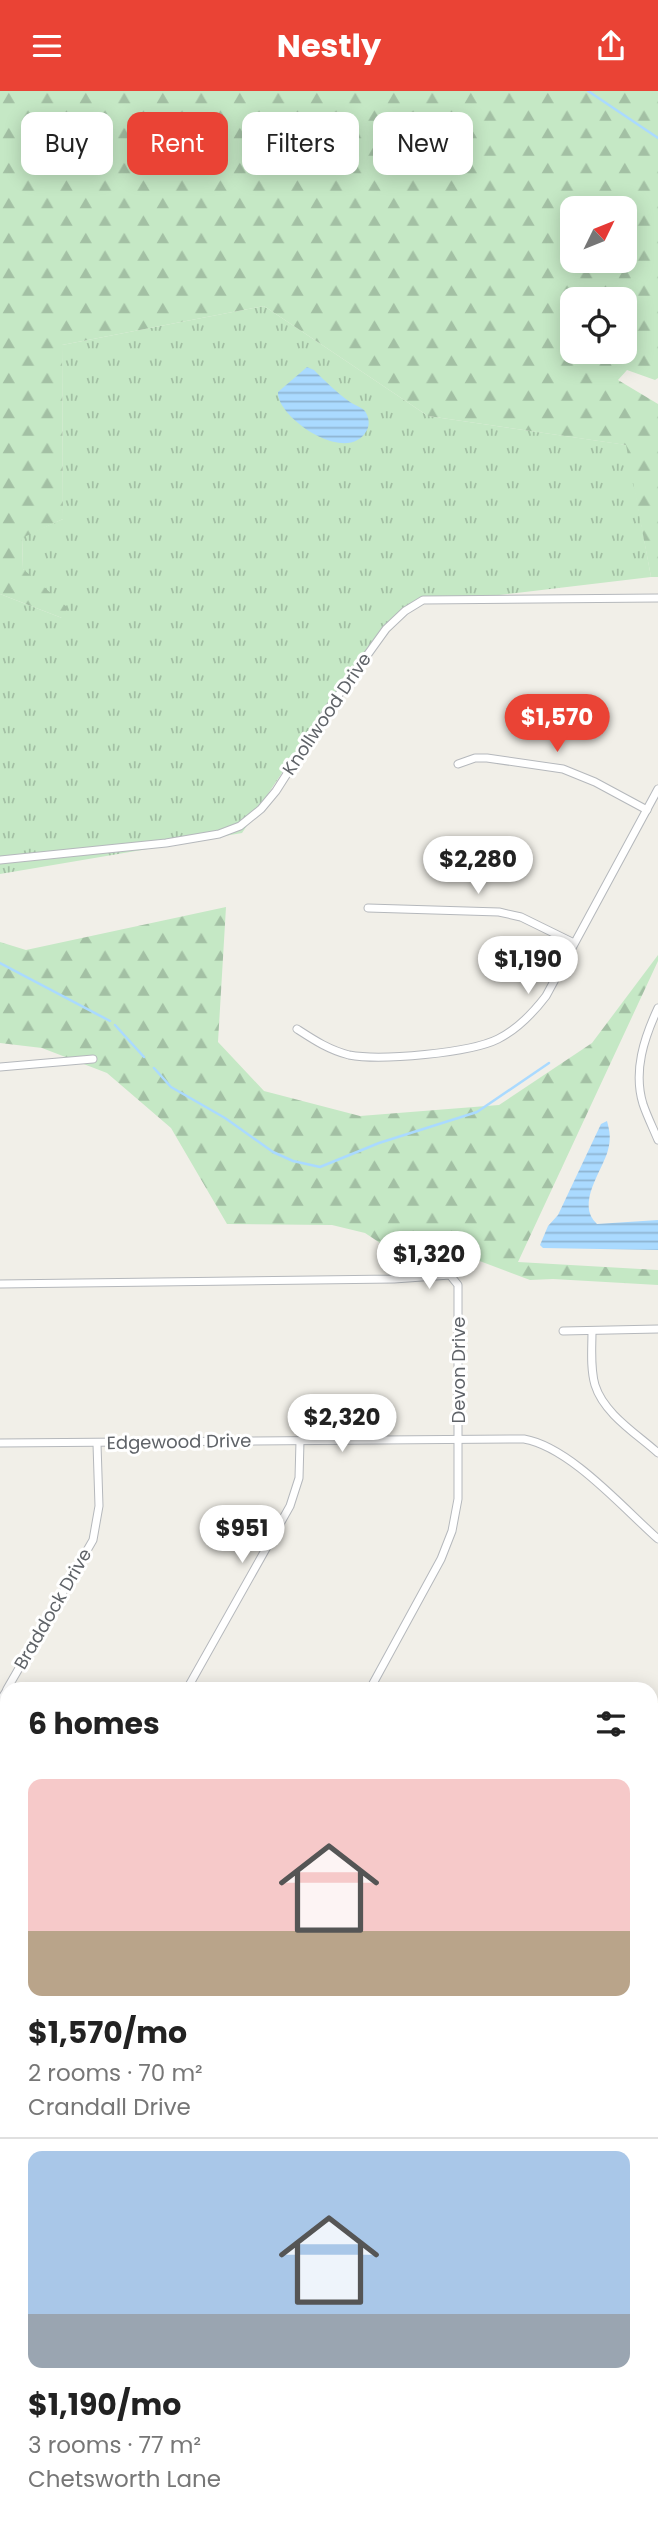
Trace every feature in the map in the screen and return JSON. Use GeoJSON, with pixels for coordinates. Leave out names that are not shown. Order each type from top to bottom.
{"type":"FeatureCollection","features":[{"type":"Feature","properties":{"kind":"street","name":"Knollwood Drive"},"geometry":{"type":"LineString","coordinates":[[0,860],[166,843],[219,834],[240,826],[261,809],[276,791],[327,711],[386,629],[405,611],[423,600],[658,598]]}},
{"type":"Feature","properties":{"kind":"street"},"geometry":{"type":"LineString","coordinates":[[458,764],[475,758],[487,758],[563,769],[595,782],[647,810]]}},
{"type":"Feature","properties":{"kind":"street"},"geometry":{"type":"LineString","coordinates":[[297,1029],[320,1044],[356,1056],[444,1052],[484,1045],[510,1032],[537,1009],[551,987],[658,789]]}},
{"type":"Feature","properties":{"kind":"street"},"geometry":{"type":"LineString","coordinates":[[368,908],[499,912],[545,927],[574,943]]}},
{"type":"Feature","properties":{"kind":"street"},"geometry":{"type":"LineString","coordinates":[[658,1008],[644,1042],[639,1083],[642,1103],[658,1140]]}},
{"type":"Feature","properties":{"kind":"street"},"geometry":{"type":"LineString","coordinates":[[0,1067],[93,1059]]}},
{"type":"Feature","properties":{"kind":"street","name":"Devon Drive"},"geometry":{"type":"LineString","coordinates":[[0,1284],[394,1279],[450,1275],[457,1280],[458,1499],[447,1546],[374,1682]]}},
{"type":"Feature","properties":{"kind":"street"},"geometry":{"type":"LineString","coordinates":[[563,1331],[658,1329]]}},
{"type":"Feature","properties":{"kind":"street"},"geometry":{"type":"LineString","coordinates":[[592,1331],[592,1368],[602,1398],[611,1411],[658,1453]]}},
{"type":"Feature","properties":{"kind":"street","name":"Edgewood Drive"},"geometry":{"type":"LineString","coordinates":[[0,1443],[524,1439],[554,1449],[573,1462],[658,1539]]}},
{"type":"Feature","properties":{"kind":"street"},"geometry":{"type":"LineString","coordinates":[[191,1682],[290,1506],[299,1478],[300,1441]]}},
{"type":"Feature","properties":{"kind":"street","name":"Braddock Drive"},"geometry":{"type":"LineString","coordinates":[[11,1682],[93,1540],[99,1506],[97,1444]]}},
{"type":"Feature","properties":{"kind":"green space"},"geometry":{"type":"Polygon","coordinates":[[[0,91],[658,91],[658,378],[655,380],[627,370],[618,380],[658,404],[658,577],[651,577],[626,445],[428,416],[264,306],[62,345],[63,519],[22,538],[23,569],[68,608],[62,618],[0,594],[0,91]]]}},
{"type":"Feature","properties":{"kind":"green space"},"geometry":{"type":"Polygon","coordinates":[[[264,306],[428,416],[627,445],[651,577],[414,605],[341,684],[242,833],[0,874],[0,594],[62,618],[23,569],[22,537],[63,519],[62,345],[264,306]]]}},
{"type":"Feature","properties":{"kind":"green space"},"geometry":{"type":"Polygon","coordinates":[[[226,907],[218,1042],[264,1091],[360,1116],[499,1105],[592,1043],[658,955],[658,961],[518,1262],[658,1270],[658,1285],[530,1280],[477,1260],[415,1266],[365,1233],[332,1225],[227,1224],[171,1128],[107,1073],[42,1048],[0,1043],[0,942],[26,950],[226,907]]]}},
{"type":"Feature","properties":{"kind":"water"},"geometry":{"type":"Polygon","coordinates":[[[307,367],[314,370],[340,395],[366,412],[368,428],[358,440],[345,443],[330,441],[300,425],[288,414],[280,402],[278,392],[307,367]]]}},
{"type":"Feature","properties":{"kind":"water"},"geometry":{"type":"Polygon","coordinates":[[[607,1121],[609,1146],[589,1197],[591,1216],[597,1224],[658,1220],[658,1250],[543,1248],[540,1245],[548,1226],[558,1215],[601,1124],[607,1121]]]}},
{"type":"Feature","properties":{"kind":"waterway"},"geometry":{"type":"LineString","coordinates":[[588,91],[658,138]]}},
{"type":"Feature","properties":{"kind":"waterway"},"geometry":{"type":"LineString","coordinates":[[0,963],[110,1021]]}},
{"type":"Feature","properties":{"kind":"waterway"},"geometry":{"type":"LineString","coordinates":[[115,1025],[144,1057]]}},
{"type":"Feature","properties":{"kind":"waterway"},"geometry":{"type":"LineString","coordinates":[[154,1068],[171,1087],[225,1118],[273,1152],[293,1161],[320,1167],[379,1143],[477,1112],[549,1063]]}}]}
